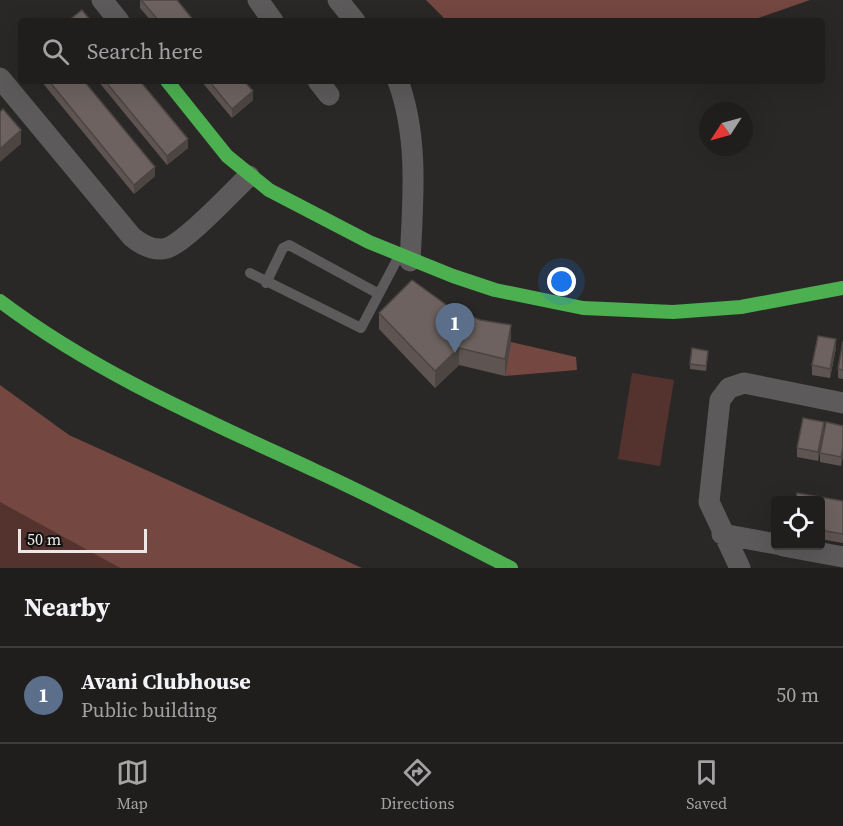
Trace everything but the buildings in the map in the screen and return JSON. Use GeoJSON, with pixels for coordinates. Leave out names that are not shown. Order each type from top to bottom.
{"type":"FeatureCollection","features":[{"type":"Feature","properties":{"kind":"street"},"geometry":{"type":"LineString","coordinates":[[102,0],[117,18]]}},
{"type":"Feature","properties":{"kind":"street"},"geometry":{"type":"LineString","coordinates":[[258,0],[271,18]]}},
{"type":"Feature","properties":{"kind":"street"},"geometry":{"type":"LineString","coordinates":[[338,0],[353,18]]}},
{"type":"Feature","properties":{"kind":"street"},"geometry":{"type":"LineString","coordinates":[[0,78],[132,237],[142,245],[159,249],[178,242],[249,176]]}},
{"type":"Feature","properties":{"kind":"street"},"geometry":{"type":"LineString","coordinates":[[169,84],[216,142],[249,176],[284,198],[405,258],[501,294],[606,311],[710,309],[762,303],[818,288],[843,288]]}},
{"type":"Feature","properties":{"kind":"street"},"geometry":{"type":"LineString","coordinates":[[399,84],[408,115],[413,168],[405,258]]}},
{"type":"Feature","properties":{"kind":"street"},"geometry":{"type":"LineString","coordinates":[[0,300],[37,331],[129,386],[358,490],[511,568]]}},
{"type":"Feature","properties":{"kind":"street"},"geometry":{"type":"LineString","coordinates":[[740,568],[722,534],[709,502],[720,400],[729,388],[744,383],[843,403]]}},
{"type":"Feature","properties":{"kind":"street"},"geometry":{"type":"LineString","coordinates":[[722,534],[771,543]]}},
{"type":"Feature","properties":{"kind":"street"},"geometry":{"type":"LineString","coordinates":[[805,550],[843,557]]}},
{"type":"Feature","properties":{"kind":"lane"},"geometry":{"type":"LineString","coordinates":[[266,283],[283,248],[289,245],[379,294]]}},
{"type":"Feature","properties":{"kind":"lane"},"geometry":{"type":"LineString","coordinates":[[250,273],[359,328],[364,325],[379,294],[405,258]]}},
{"type":"Feature","properties":{"kind":"shaded area"},"geometry":{"type":"Polygon","coordinates":[[[426,0],[810,0],[759,18],[444,18],[426,0]]]}},
{"type":"Feature","properties":{"kind":"shaded area"},"geometry":{"type":"Polygon","coordinates":[[[511,342],[576,357],[577,370],[505,376],[511,342]]]}},
{"type":"Feature","properties":{"kind":"shaded area"},"geometry":{"type":"Polygon","coordinates":[[[632,373],[674,380],[660,466],[618,459],[632,373]]]}},
{"type":"Feature","properties":{"kind":"shaded area"},"geometry":{"type":"Polygon","coordinates":[[[0,385],[69,435],[362,568],[120,568],[0,502],[0,385]]]}},
{"type":"Feature","properties":{"kind":"shaded area"},"geometry":{"type":"Polygon","coordinates":[[[0,502],[3,503],[120,568],[0,568],[0,502]]]}},
{"type":"Feature","properties":{"kind":"traffic: fast"},"geometry":{"type":"LineString","coordinates":[[169,84],[227,156],[269,190],[369,242],[453,276],[495,290],[583,308],[673,312],[741,307],[843,288]]}},
{"type":"Feature","properties":{"kind":"traffic: fast"},"geometry":{"type":"LineString","coordinates":[[0,301],[75,351],[153,394],[365,494],[511,568]]}},
{"type":"Feature","properties":{"kind":"place","name":"Avani Clubhouse"},"geometry":{"type":"Point","coordinates":[455,353]}}]}
